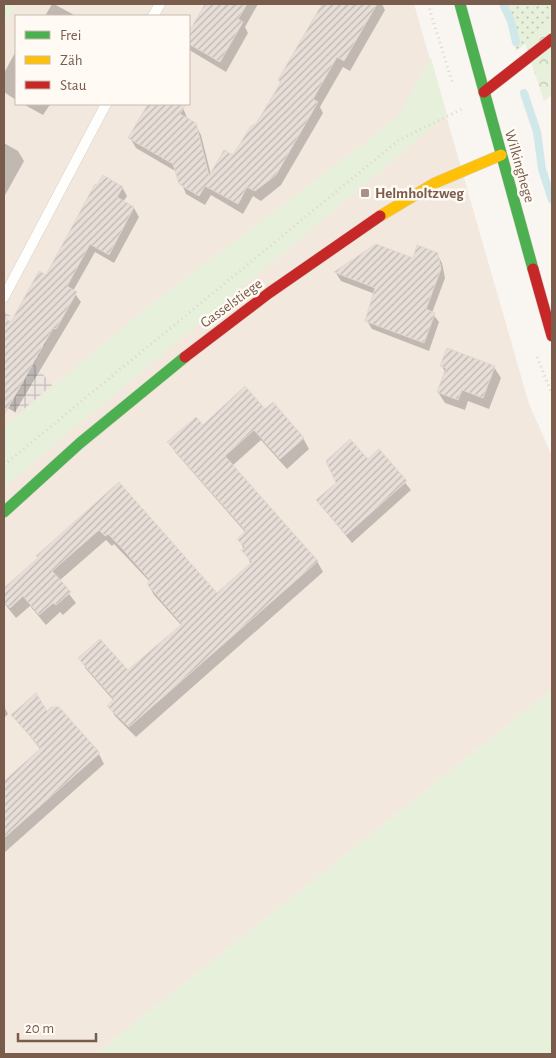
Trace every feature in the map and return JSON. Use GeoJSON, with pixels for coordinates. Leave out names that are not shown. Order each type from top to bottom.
{"type":"FeatureCollection","features":[{"type":"Feature","properties":{"kind":"street","name":"Wilkinghege"},"geometry":{"type":"LineString","coordinates":[[460,4],[500,155],[552,336]]}},
{"type":"Feature","properties":{"kind":"street"},"geometry":{"type":"LineString","coordinates":[[484,92],[552,39]]}},
{"type":"Feature","properties":{"kind":"street","name":"Gasselstiege"},"geometry":{"type":"LineString","coordinates":[[4,512],[80,443],[203,342],[296,274],[390,209],[440,180],[478,162],[500,155]]}},
{"type":"Feature","properties":{"kind":"lane"},"geometry":{"type":"LineString","coordinates":[[154,15],[160,4]]}},
{"type":"Feature","properties":{"kind":"lane"},"geometry":{"type":"LineString","coordinates":[[4,297],[105,105]]}},
{"type":"Feature","properties":{"kind":"path"},"geometry":{"type":"LineString","coordinates":[[428,4],[446,70]]}},
{"type":"Feature","properties":{"kind":"path"},"geometry":{"type":"LineString","coordinates":[[4,465],[400,140],[464,108]]}},
{"type":"Feature","properties":{"kind":"shaded area"},"geometry":{"type":"Polygon","coordinates":[[[4,4],[414,4],[529,404],[552,456],[552,690],[96,1054],[4,1054],[4,4]]]}},
{"type":"Feature","properties":{"kind":"shaded area"},"geometry":{"type":"Polygon","coordinates":[[[4,312],[49,338],[34,364],[52,385],[18,414],[4,406],[4,312]]]}},
{"type":"Feature","properties":{"kind":"green space"},"geometry":{"type":"Polygon","coordinates":[[[4,4],[16,4],[4,25],[4,4]]]}},
{"type":"Feature","properties":{"kind":"green space"},"geometry":{"type":"Polygon","coordinates":[[[503,4],[552,4],[552,22],[516,51],[503,4]]]}},
{"type":"Feature","properties":{"kind":"green space"},"geometry":{"type":"Polygon","coordinates":[[[512,4],[552,4],[552,95],[544,101],[512,4]]]}},
{"type":"Feature","properties":{"kind":"green space"},"geometry":{"type":"Polygon","coordinates":[[[431,58],[447,115],[4,487],[4,427],[148,307],[397,118],[431,58]]]}},
{"type":"Feature","properties":{"kind":"green space"},"geometry":{"type":"Polygon","coordinates":[[[552,690],[552,1054],[96,1054],[552,690]]]}},
{"type":"Feature","properties":{"kind":"building"},"geometry":{"type":"Polygon","coordinates":[[[205,4],[247,4],[238,19],[243,22],[220,62],[190,45],[190,30],[205,4]]]}},
{"type":"Feature","properties":{"kind":"building"},"geometry":{"type":"Polygon","coordinates":[[[322,4],[377,4],[344,61],[337,57],[313,99],[318,102],[276,175],[255,191],[247,187],[238,204],[205,186],[199,196],[179,184],[173,164],[128,138],[147,105],[185,105],[180,114],[196,123],[209,176],[224,150],[233,155],[251,126],[256,124],[281,82],[278,80],[322,4]]]}},
{"type":"Feature","properties":{"kind":"building"},"geometry":{"type":"Polygon","coordinates":[[[103,175],[123,187],[117,197],[134,207],[109,255],[90,244],[67,286],[77,292],[56,329],[53,328],[4,415],[4,318],[11,322],[39,271],[46,275],[95,184],[97,185],[103,175]]]}},
{"type":"Feature","properties":{"kind":"building"},"geometry":{"type":"Polygon","coordinates":[[[376,244],[413,258],[417,245],[438,253],[441,269],[426,309],[435,313],[424,343],[365,321],[375,288],[334,272],[376,244]]]}},
{"type":"Feature","properties":{"kind":"building"},"geometry":{"type":"Polygon","coordinates":[[[447,348],[495,366],[483,398],[462,390],[458,400],[437,392],[446,368],[440,366],[447,348]]]}},
{"type":"Feature","properties":{"kind":"building"},"geometry":{"type":"Polygon","coordinates":[[[245,386],[265,409],[273,402],[304,438],[280,459],[254,430],[225,456],[318,561],[129,727],[107,706],[114,699],[78,658],[100,639],[128,670],[182,624],[147,584],[150,580],[121,547],[108,534],[105,536],[99,530],[52,571],[71,592],[56,605],[53,603],[39,615],[23,596],[10,608],[4,602],[4,588],[38,558],[36,556],[119,482],[217,593],[252,562],[241,550],[245,547],[237,539],[246,531],[167,442],[196,417],[203,425],[245,386]]]}},
{"type":"Feature","properties":{"kind":"building"},"geometry":{"type":"Polygon","coordinates":[[[350,439],[368,459],[379,449],[407,481],[346,535],[316,500],[336,483],[326,461],[350,439]]]}},
{"type":"Feature","properties":{"kind":"building"},"geometry":{"type":"Polygon","coordinates":[[[36,693],[47,711],[51,707],[59,707],[100,753],[4,838],[4,781],[41,748],[11,715],[36,693]]]}},
{"type":"Feature","properties":{"kind":"waterway"},"geometry":{"type":"LineString","coordinates":[[503,4],[511,21],[516,42]]}},
{"type":"Feature","properties":{"kind":"waterway"},"geometry":{"type":"LineString","coordinates":[[524,93],[537,132],[542,169],[552,200]]}},
{"type":"Feature","properties":{"kind":"traffic: fast"},"geometry":{"type":"LineString","coordinates":[[460,4],[533,269]]}},
{"type":"Feature","properties":{"kind":"traffic: fast"},"geometry":{"type":"LineString","coordinates":[[4,512],[80,443],[185,357]]}},
{"type":"Feature","properties":{"kind":"traffic: slow"},"geometry":{"type":"LineString","coordinates":[[380,216],[435,183],[501,155]]}},
{"type":"Feature","properties":{"kind":"traffic: jam"},"geometry":{"type":"LineString","coordinates":[[484,92],[552,39]]}},
{"type":"Feature","properties":{"kind":"traffic: jam"},"geometry":{"type":"LineString","coordinates":[[185,357],[269,293],[380,216]]}},
{"type":"Feature","properties":{"kind":"traffic: jam"},"geometry":{"type":"LineString","coordinates":[[533,269],[552,336]]}},
{"type":"Feature","properties":{"kind":"place","name":"Helmholtzweg"},"geometry":{"type":"Point","coordinates":[365,193]}}]}
